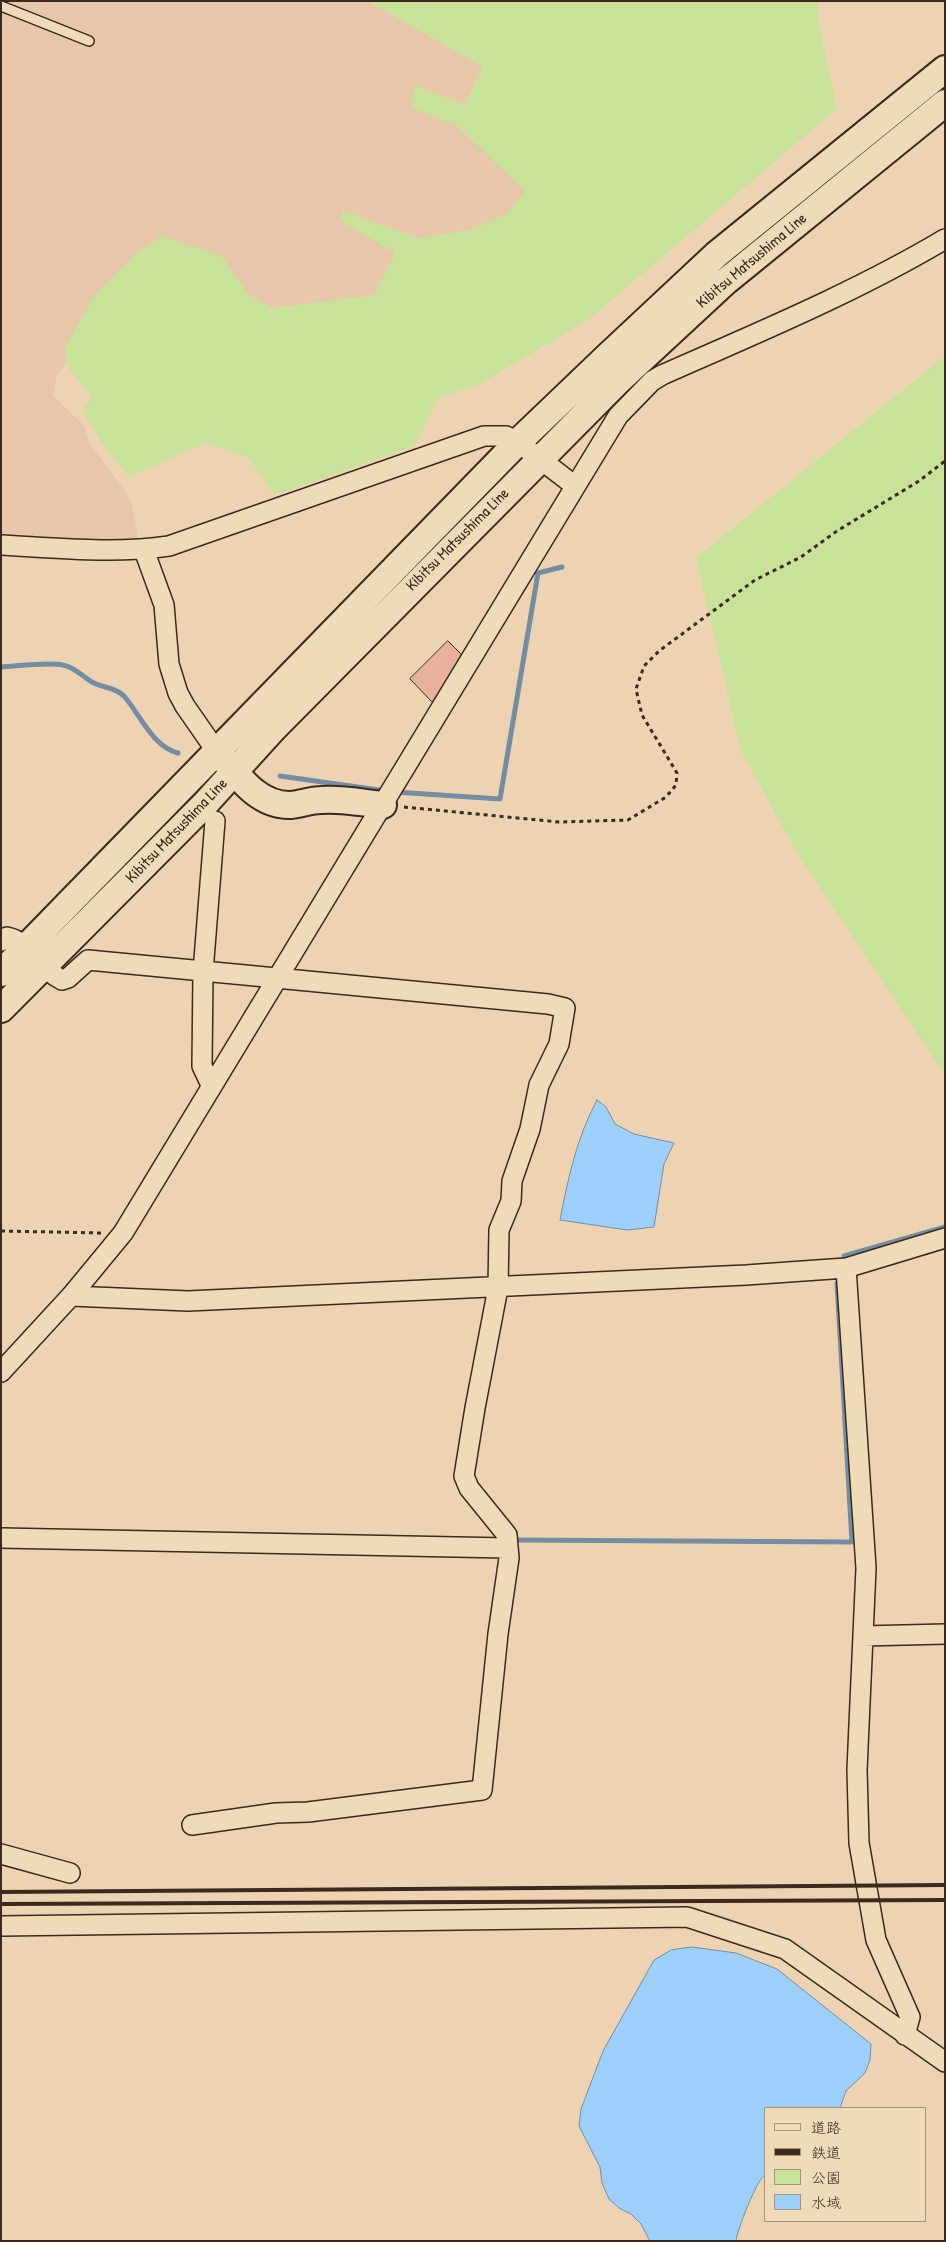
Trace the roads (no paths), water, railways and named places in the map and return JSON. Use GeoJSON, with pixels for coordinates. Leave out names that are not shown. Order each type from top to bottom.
{"type":"FeatureCollection","features":[{"type":"Feature","properties":{"kind":"main road","name":"Kibitsu Matsushima Line"},"geometry":{"type":"LineString","coordinates":[[1,1009],[34,957],[217,752],[518,442],[717,254],[945,69]]}},
{"type":"Feature","properties":{"kind":"main road","name":"Kibitsu Matsushima Line"},"geometry":{"type":"LineString","coordinates":[[1,973],[34,957],[205,804],[274,728],[616,382],[725,282],[945,103]]}},
{"type":"Feature","properties":{"kind":"main road"},"geometry":{"type":"LineString","coordinates":[[217,752],[251,790],[278,805],[293,805],[332,799],[388,797]]}},
{"type":"Feature","properties":{"kind":"street"},"geometry":{"type":"LineString","coordinates":[[1,1372],[71,1296],[122,1233],[618,416],[652,381],[662,375],[839,295],[945,239]]}},
{"type":"Feature","properties":{"kind":"street"},"geometry":{"type":"LineString","coordinates":[[1,545],[144,550],[169,546],[484,436],[506,436],[518,442],[575,486]]}},
{"type":"Feature","properties":{"kind":"street"},"geometry":{"type":"LineString","coordinates":[[144,550],[164,605],[168,664],[178,692],[185,706],[217,752]]}},
{"type":"Feature","properties":{"kind":"street"},"geometry":{"type":"LineString","coordinates":[[211,1085],[202,1066],[203,972],[216,821]]}},
{"type":"Feature","properties":{"kind":"street"},"geometry":{"type":"LineString","coordinates":[[1,941],[8,937],[15,939],[62,980],[68,978],[88,960],[548,1004],[565,1008],[559,1044],[539,1085],[530,1129],[512,1181],[511,1201],[499,1230],[498,1288],[464,1476],[469,1488],[507,1542],[509,1558],[498,1634],[482,1790],[308,1812],[276,1813],[192,1825]]}},
{"type":"Feature","properties":{"kind":"street"},"geometry":{"type":"LineString","coordinates":[[71,1296],[188,1301],[498,1288],[846,1268],[945,1238]]}},
{"type":"Feature","properties":{"kind":"street"},"geometry":{"type":"LineString","coordinates":[[846,1268],[866,1568],[857,1770],[859,1843],[876,1940],[910,2017],[905,2035]]}},
{"type":"Feature","properties":{"kind":"street"},"geometry":{"type":"LineString","coordinates":[[1,1538],[507,1542]]}},
{"type":"Feature","properties":{"kind":"street"},"geometry":{"type":"LineString","coordinates":[[863,1636],[945,1634]]}},
{"type":"Feature","properties":{"kind":"street"},"geometry":{"type":"LineString","coordinates":[[1,1854],[70,1873]]}},
{"type":"Feature","properties":{"kind":"street"},"geometry":{"type":"LineString","coordinates":[[2,1928],[687,1917],[786,1949],[945,2062]]}},
{"type":"Feature","properties":{"kind":"lane"},"geometry":{"type":"LineString","coordinates":[[1,6],[89,41]]}},
{"type":"Feature","properties":{"kind":"water"},"geometry":{"type":"Polygon","coordinates":[[[597,1100],[606,1107],[615,1124],[634,1134],[674,1143],[664,1164],[654,1227],[627,1230],[560,1220],[570,1173],[579,1143],[597,1100]]]}},
{"type":"Feature","properties":{"kind":"water"},"geometry":{"type":"Polygon","coordinates":[[[692,1947],[736,1953],[777,1969],[871,2044],[870,2060],[865,2073],[846,2091],[840,2107],[764,2107],[764,2176],[757,2185],[748,2205],[736,2241],[650,2241],[641,2224],[631,2214],[619,2208],[609,2199],[602,2183],[600,2167],[579,2126],[581,2109],[603,2051],[654,1960],[671,1950],[692,1947]]]}},
{"type":"Feature","properties":{"kind":"waterway"},"geometry":{"type":"LineString","coordinates":[[395,792],[500,799],[538,573],[562,567]]}},
{"type":"Feature","properties":{"kind":"waterway"},"geometry":{"type":"LineString","coordinates":[[1,667],[33,664],[68,666],[92,682],[121,693],[154,737],[161,744],[178,753]]}},
{"type":"Feature","properties":{"kind":"waterway"},"geometry":{"type":"LineString","coordinates":[[280,776],[386,791]]}},
{"type":"Feature","properties":{"kind":"waterway"},"geometry":{"type":"LineString","coordinates":[[844,1256],[945,1227]]}},
{"type":"Feature","properties":{"kind":"waterway"},"geometry":{"type":"LineString","coordinates":[[512,1540],[852,1542],[837,1283]]}},
{"type":"Feature","properties":{"kind":"railway"},"geometry":{"type":"LineString","coordinates":[[1,1892],[945,1885]]}},
{"type":"Feature","properties":{"kind":"railway"},"geometry":{"type":"LineString","coordinates":[[1,1904],[945,1900]]}}]}
